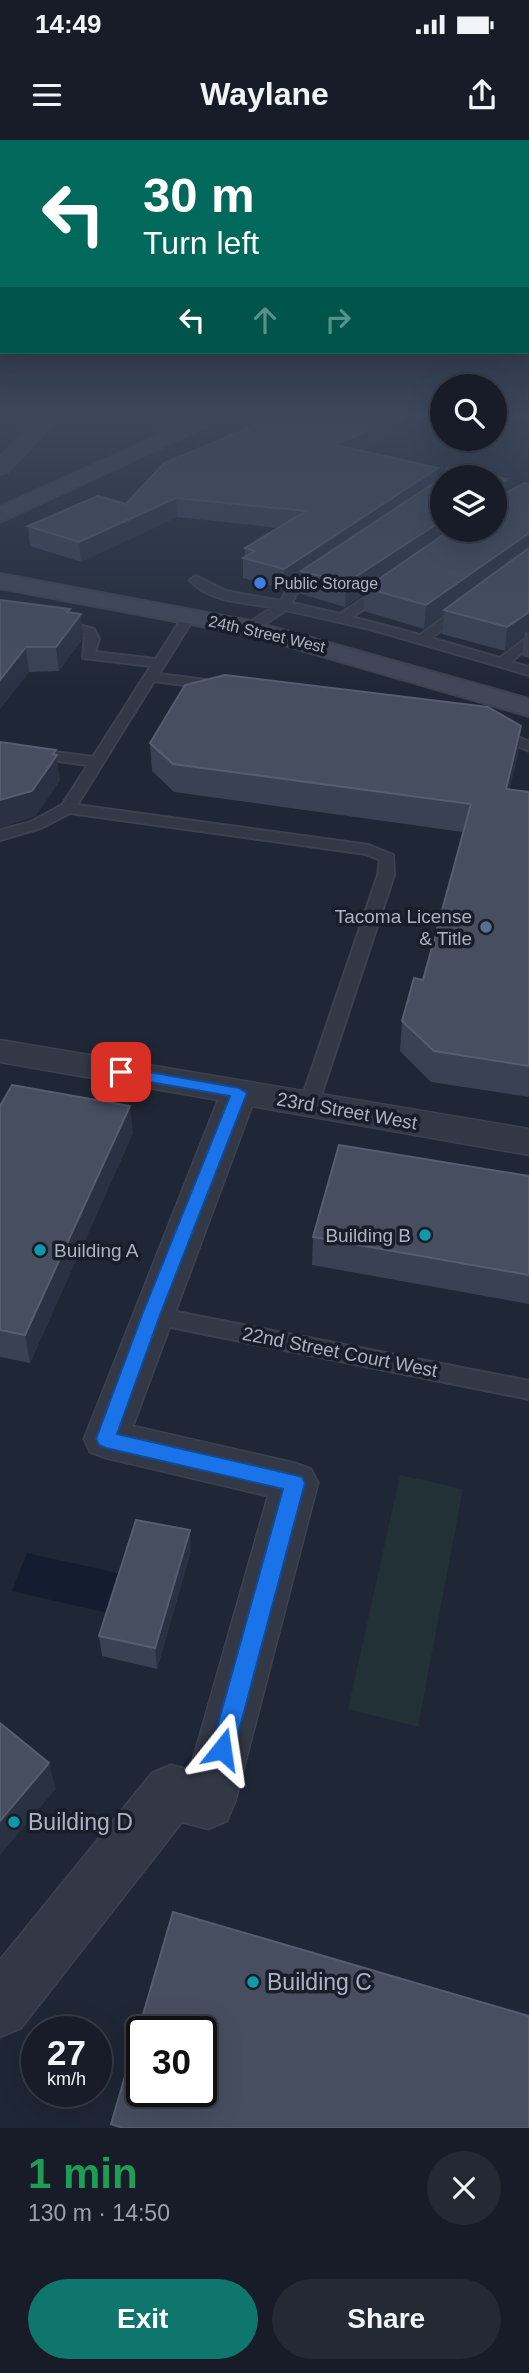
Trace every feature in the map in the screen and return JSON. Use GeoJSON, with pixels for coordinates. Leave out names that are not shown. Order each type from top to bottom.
{"type":"FeatureCollection","features":[{"type":"Feature","properties":{"kind":"street"},"geometry":{"type":"LineString","coordinates":[[0,515],[18,507]]}},
{"type":"Feature","properties":{"kind":"street","name":"24th Street West"},"geometry":{"type":"LineString","coordinates":[[0,581],[250,628],[321,646],[529,708]]}},
{"type":"Feature","properties":{"kind":"street","name":"23rd Street West"},"geometry":{"type":"LineString","coordinates":[[0,1051],[529,1142]]}},
{"type":"Feature","properties":{"kind":"street"},"geometry":{"type":"LineString","coordinates":[[0,2007],[171,1792],[208,1802],[295,1483],[106,1439],[151,1315],[239,1093]]}},
{"type":"Feature","properties":{"kind":"lane"},"geometry":{"type":"LineString","coordinates":[[250,628],[285,605],[291,592],[334,562]]}},
{"type":"Feature","properties":{"kind":"lane"},"geometry":{"type":"LineString","coordinates":[[195,580],[203,587],[220,594],[344,617],[529,671]]}},
{"type":"Feature","properties":{"kind":"lane"},"geometry":{"type":"LineString","coordinates":[[344,617],[397,581]]}},
{"type":"Feature","properties":{"kind":"lane"},"geometry":{"type":"LineString","coordinates":[[421,639],[475,599]]}},
{"type":"Feature","properties":{"kind":"lane"},"geometry":{"type":"LineString","coordinates":[[0,835],[36,825],[68,808],[189,617]]}},
{"type":"Feature","properties":{"kind":"lane"},"geometry":{"type":"LineString","coordinates":[[46,619],[90,632],[93,639],[88,655],[159,663]]}},
{"type":"Feature","properties":{"kind":"lane"},"geometry":{"type":"LineString","coordinates":[[502,663],[529,640]]}},
{"type":"Feature","properties":{"kind":"lane"},"geometry":{"type":"LineString","coordinates":[[150,677],[233,687]]}},
{"type":"Feature","properties":{"kind":"lane"},"geometry":{"type":"LineString","coordinates":[[485,726],[529,747]]}},
{"type":"Feature","properties":{"kind":"lane"},"geometry":{"type":"LineString","coordinates":[[0,749],[97,761]]}},
{"type":"Feature","properties":{"kind":"lane"},"geometry":{"type":"LineString","coordinates":[[68,808],[352,847],[378,852],[388,858],[386,875],[309,1104]]}},
{"type":"Feature","properties":{"kind":"lane","name":"22nd Street Court West"},"geometry":{"type":"LineString","coordinates":[[151,1315],[529,1390]]}},
{"type":"Feature","properties":{"kind":"shaded area"},"geometry":{"type":"Polygon","coordinates":[[[400,1475],[463,1489],[418,1727],[348,1709],[400,1475]]]}},
{"type":"Feature","properties":{"kind":"water"},"geometry":{"type":"Polygon","coordinates":[[[27,1553],[122,1574],[108,1613],[12,1591],[27,1553]]]}},
{"type":"Feature","properties":{"kind":"building"},"geometry":{"type":"Polygon","coordinates":[[[73,507],[157,507],[79,542],[28,526],[73,507]]]}},
{"type":"Feature","properties":{"kind":"building"},"geometry":{"type":"Polygon","coordinates":[[[264,507],[379,507],[284,569],[243,558],[255,551],[245,548],[306,511],[264,507]]]}},
{"type":"Feature","properties":{"kind":"building"},"geometry":{"type":"Polygon","coordinates":[[[398,507],[430,507],[430,528],[346,583],[301,571],[398,507]]]}},
{"type":"Feature","properties":{"kind":"building"},"geometry":{"type":"Polygon","coordinates":[[[507,507],[529,507],[529,533],[426,605],[366,588],[433,542],[507,542],[507,507]]]}},
{"type":"Feature","properties":{"kind":"building"},"geometry":{"type":"Polygon","coordinates":[[[529,548],[529,612],[507,627],[444,610],[529,548]]]}},
{"type":"Feature","properties":{"kind":"building"},"geometry":{"type":"Polygon","coordinates":[[[0,600],[70,609],[67,612],[81,614],[56,647],[26,647],[0,680],[0,600]]]}},
{"type":"Feature","properties":{"kind":"building","name":"Tacoma License & Title"},"geometry":{"type":"Polygon","coordinates":[[[225,675],[488,707],[521,726],[506,789],[529,792],[529,1066],[434,1051],[402,1021],[414,978],[423,980],[471,804],[173,764],[150,743],[185,685],[225,675]]]}},
{"type":"Feature","properties":{"kind":"building"},"geometry":{"type":"Polygon","coordinates":[[[0,742],[56,750],[53,754],[57,755],[32,791],[0,800],[0,742]]]}},
{"type":"Feature","properties":{"kind":"building","name":"Building A"},"geometry":{"type":"Polygon","coordinates":[[[12,1085],[130,1106],[25,1335],[0,1330],[0,1106],[12,1085]]]}},
{"type":"Feature","properties":{"kind":"building","name":"Building B"},"geometry":{"type":"Polygon","coordinates":[[[339,1145],[529,1176],[529,1275],[313,1237],[339,1145]]]}},
{"type":"Feature","properties":{"kind":"building"},"geometry":{"type":"Polygon","coordinates":[[[136,1520],[190,1530],[155,1648],[99,1636],[136,1520]]]}},
{"type":"Feature","properties":{"kind":"building"},"geometry":{"type":"Polygon","coordinates":[[[0,1723],[49,1763],[0,1821],[0,1723]]]}},
{"type":"Feature","properties":{"kind":"building","name":"Building C"},"geometry":{"type":"Polygon","coordinates":[[[173,1912],[529,2016],[529,2128],[123,2128],[111,2124],[126,2073],[126,2107],[217,2107],[217,2016],[143,2016],[173,1912]]]}},
{"type":"Feature","properties":{"kind":"place","name":"Public Storage"},"geometry":{"type":"Point","coordinates":[260,583]}},
{"type":"Feature","properties":{"kind":"place","name":"Tacoma License & Title"},"geometry":{"type":"Point","coordinates":[486,927]}},
{"type":"Feature","properties":{"kind":"place","name":"Building B"},"geometry":{"type":"Point","coordinates":[425,1235]}},
{"type":"Feature","properties":{"kind":"place","name":"Building A"},"geometry":{"type":"Point","coordinates":[40,1250]}},
{"type":"Feature","properties":{"kind":"place","name":"Building D"},"geometry":{"type":"Point","coordinates":[14,1822]}},
{"type":"Feature","properties":{"kind":"place","name":"Building C"},"geometry":{"type":"Point","coordinates":[253,1982]}},
{"type":"Feature","properties":{"kind":"route"},"geometry":{"type":"LineString","coordinates":[[121,1072],[239,1093],[151,1315],[106,1439],[295,1483],[222,1749]]}}]}
